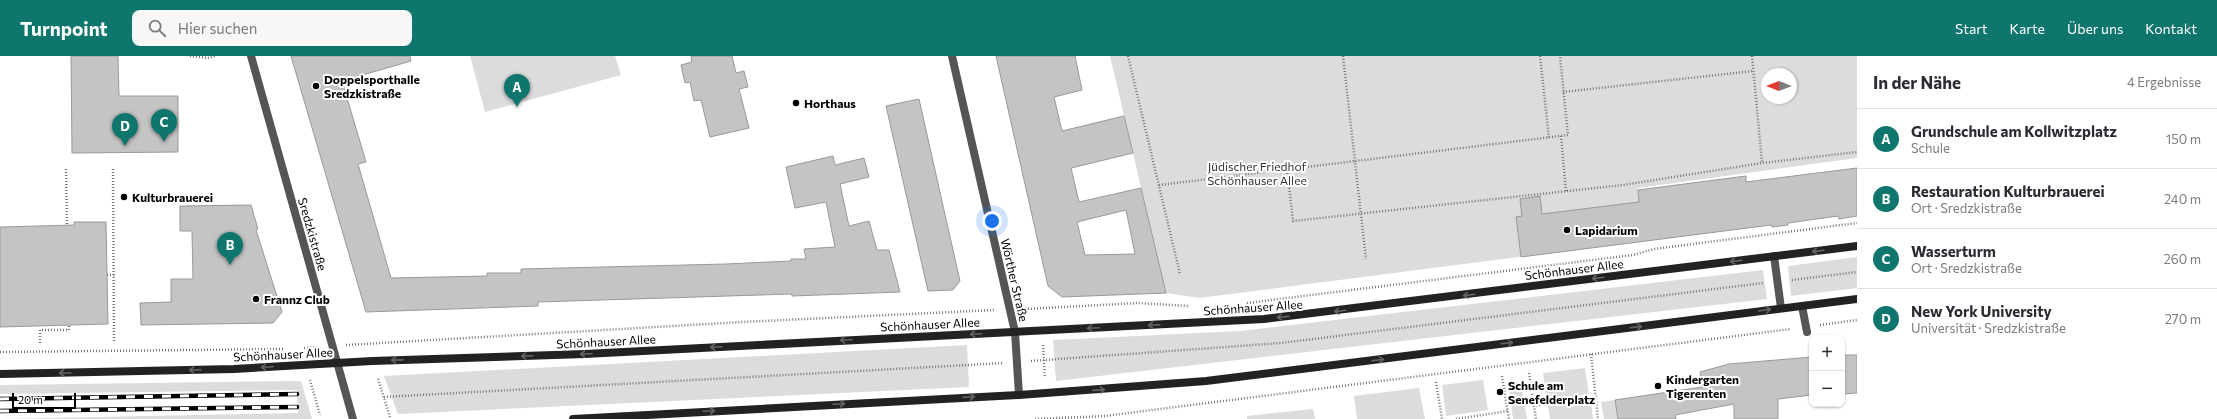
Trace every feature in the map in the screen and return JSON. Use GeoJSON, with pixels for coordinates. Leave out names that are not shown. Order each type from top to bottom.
{"type":"FeatureCollection","features":[{"type":"Feature","properties":{"kind":"main road","name":"Schönhauser Allee"},"geometry":{"type":"LineString","coordinates":[[0,374],[234,369],[336,363],[585,354],[1264,319],[1857,246]]}},
{"type":"Feature","properties":{"kind":"main road"},"geometry":{"type":"LineString","coordinates":[[573,419],[1019,395],[1206,380],[1857,299]]}},
{"type":"Feature","properties":{"kind":"street","name":"Sredzkistraße"},"geometry":{"type":"LineString","coordinates":[[251,56],[336,363],[353,419]]}},
{"type":"Feature","properties":{"kind":"street","name":"Wörther Straße"},"geometry":{"type":"LineString","coordinates":[[952,56],[1015,332],[1019,395]]}},
{"type":"Feature","properties":{"kind":"street"},"geometry":{"type":"LineString","coordinates":[[1774,256],[1781,308]]}},
{"type":"Feature","properties":{"kind":"street"},"geometry":{"type":"LineString","coordinates":[[1802,306],[1807,330]]}},
{"type":"Feature","properties":{"kind":"path"},"geometry":{"type":"LineString","coordinates":[[190,56],[208,58],[216,56]]}},
{"type":"Feature","properties":{"kind":"path"},"geometry":{"type":"LineString","coordinates":[[1128,56],[1180,274]]}},
{"type":"Feature","properties":{"kind":"path"},"geometry":{"type":"LineString","coordinates":[[1343,56],[1366,259]]}},
{"type":"Feature","properties":{"kind":"path"},"geometry":{"type":"LineString","coordinates":[[1540,56],[1549,138]]}},
{"type":"Feature","properties":{"kind":"path"},"geometry":{"type":"LineString","coordinates":[[1159,185],[1568,136],[1560,56]]}},
{"type":"Feature","properties":{"kind":"path"},"geometry":{"type":"LineString","coordinates":[[1752,56],[1762,163]]}},
{"type":"Feature","properties":{"kind":"path"},"geometry":{"type":"LineString","coordinates":[[1563,92],[1753,71]]}},
{"type":"Feature","properties":{"kind":"path"},"geometry":{"type":"LineString","coordinates":[[1561,136],[1566,191]]}},
{"type":"Feature","properties":{"kind":"path"},"geometry":{"type":"LineString","coordinates":[[1287,170],[1293,221],[1361,212],[1623,185],[1762,163],[1857,152]]}},
{"type":"Feature","properties":{"kind":"path"},"geometry":{"type":"LineString","coordinates":[[66,169],[67,225]]}},
{"type":"Feature","properties":{"kind":"path"},"geometry":{"type":"LineString","coordinates":[[113,169],[114,342]]}},
{"type":"Feature","properties":{"kind":"path"},"geometry":{"type":"LineString","coordinates":[[1243,304],[1633,254],[1654,249],[1857,224]]}},
{"type":"Feature","properties":{"kind":"path"},"geometry":{"type":"LineString","coordinates":[[1027,362],[1281,343],[1857,272]]}},
{"type":"Feature","properties":{"kind":"path"},"geometry":{"type":"LineString","coordinates":[[107,275],[114,275]]}},
{"type":"Feature","properties":{"kind":"path"},"geometry":{"type":"LineString","coordinates":[[1023,309],[1138,303],[1189,306]]}},
{"type":"Feature","properties":{"kind":"path"},"geometry":{"type":"LineString","coordinates":[[376,342],[999,309]]}},
{"type":"Feature","properties":{"kind":"path"},"geometry":{"type":"LineString","coordinates":[[1035,419],[1105,416],[1591,354],[1807,330],[1857,320]]}},
{"type":"Feature","properties":{"kind":"path"},"geometry":{"type":"LineString","coordinates":[[40,343],[40,330],[69,330],[69,326]]}},
{"type":"Feature","properties":{"kind":"path"},"geometry":{"type":"LineString","coordinates":[[1043,341],[1045,382]]}},
{"type":"Feature","properties":{"kind":"path"},"geometry":{"type":"LineString","coordinates":[[0,352],[292,349]]}},
{"type":"Feature","properties":{"kind":"path"},"geometry":{"type":"LineString","coordinates":[[1591,354],[1597,397],[1598,419]]}},
{"type":"Feature","properties":{"kind":"path"},"geometry":{"type":"LineString","coordinates":[[384,397],[1006,363]]}},
{"type":"Feature","properties":{"kind":"path"},"geometry":{"type":"LineString","coordinates":[[1528,373],[1536,419]]}},
{"type":"Feature","properties":{"kind":"path"},"geometry":{"type":"LineString","coordinates":[[1502,376],[1509,419]]}},
{"type":"Feature","properties":{"kind":"path"},"geometry":{"type":"LineString","coordinates":[[378,379],[390,417]]}},
{"type":"Feature","properties":{"kind":"path"},"geometry":{"type":"LineString","coordinates":[[310,380],[320,415]]}},
{"type":"Feature","properties":{"kind":"path"},"geometry":{"type":"LineString","coordinates":[[1436,382],[1442,419]]}},
{"type":"Feature","properties":{"kind":"path"},"geometry":{"type":"LineString","coordinates":[[1534,406],[1597,397]]}},
{"type":"Feature","properties":{"kind":"path"},"geometry":{"type":"LineString","coordinates":[[1456,419],[1508,411]]}},
{"type":"Feature","properties":{"kind":"green space"},"geometry":{"type":"Polygon","coordinates":[[[470,56],[615,56],[621,75],[485,112],[470,56]]]}},
{"type":"Feature","properties":{"kind":"green space","name":"Jüdischer Friedhof Schönhauser Allee"},"geometry":{"type":"Polygon","coordinates":[[[1110,56],[1857,56],[1857,158],[1638,188],[1644,241],[1199,298],[1166,293],[1110,56]]]}},
{"type":"Feature","properties":{"kind":"green space"},"geometry":{"type":"Polygon","coordinates":[[[1857,257],[1857,288],[1791,296],[1788,266],[1857,257]]]}},
{"type":"Feature","properties":{"kind":"green space"},"geometry":{"type":"Polygon","coordinates":[[[1763,270],[1767,299],[1056,381],[1053,340],[1240,331],[1763,270]]]}},
{"type":"Feature","properties":{"kind":"green space"},"geometry":{"type":"Polygon","coordinates":[[[967,345],[969,387],[398,414],[384,376],[967,345]]]}},
{"type":"Feature","properties":{"kind":"green space"},"geometry":{"type":"Polygon","coordinates":[[[1585,368],[1589,394],[1566,397],[1568,407],[1591,404],[1593,419],[1550,419],[1543,373],[1585,368]]]}},
{"type":"Feature","properties":{"kind":"green space"},"geometry":{"type":"Polygon","coordinates":[[[1483,380],[1488,410],[1446,416],[1442,385],[1483,380]]]}},
{"type":"Feature","properties":{"kind":"green space"},"geometry":{"type":"Polygon","coordinates":[[[301,381],[312,419],[0,419],[298,413],[297,390],[0,394],[0,385],[301,381]]]}},
{"type":"Feature","properties":{"kind":"green space"},"geometry":{"type":"Polygon","coordinates":[[[1419,388],[1425,419],[1357,419],[1354,396],[1419,388]]]}},
{"type":"Feature","properties":{"kind":"green space"},"geometry":{"type":"Polygon","coordinates":[[[1522,389],[1527,419],[1513,419],[1509,391],[1522,389]]]}},
{"type":"Feature","properties":{"kind":"green space"},"geometry":{"type":"Polygon","coordinates":[[[1615,400],[1618,419],[1604,419],[1601,402],[1615,400]]]}},
{"type":"Feature","properties":{"kind":"green space"},"geometry":{"type":"Polygon","coordinates":[[[1313,409],[1315,419],[1247,419],[1247,416],[1313,409]]]}},
{"type":"Feature","properties":{"kind":"building"},"geometry":{"type":"Polygon","coordinates":[[[71,56],[118,56],[119,96],[178,96],[178,152],[72,153],[71,56]]]}},
{"type":"Feature","properties":{"kind":"building"},"geometry":{"type":"Polygon","coordinates":[[[291,56],[410,56],[411,61],[342,81],[366,162],[358,164],[391,278],[487,276],[487,273],[521,273],[521,269],[726,264],[806,259],[804,249],[835,247],[826,202],[795,208],[786,167],[833,156],[835,165],[864,158],[869,177],[840,184],[849,226],[869,221],[877,250],[889,250],[900,292],[538,302],[538,306],[366,312],[291,56]]]}},
{"type":"Feature","properties":{"kind":"building"},"geometry":{"type":"Polygon","coordinates":[[[691,56],[732,56],[736,73],[744,71],[748,87],[739,89],[749,128],[710,137],[701,100],[694,101],[690,82],[685,83],[681,65],[692,62],[691,56]]]}},
{"type":"Feature","properties":{"kind":"building"},"geometry":{"type":"Polygon","coordinates":[[[996,56],[1075,56],[1082,90],[1054,97],[1062,131],[1124,116],[1133,153],[1071,168],[1079,202],[1141,188],[1166,293],[1062,297],[1048,286],[996,56]],[[1126,210],[1077,222],[1085,255],[1135,254],[1126,210]]]}},
{"type":"Feature","properties":{"kind":"building"},"geometry":{"type":"Polygon","coordinates":[[[919,99],[960,281],[953,290],[928,291],[886,106],[919,99]]]}},
{"type":"Feature","properties":{"kind":"building"},"geometry":{"type":"Polygon","coordinates":[[[1857,168],[1857,216],[1839,219],[1838,216],[1788,223],[1788,225],[1772,227],[1771,225],[1521,257],[1516,217],[1522,216],[1520,199],[1540,196],[1542,214],[1639,202],[1638,190],[1746,176],[1746,182],[1857,168]]]}},
{"type":"Feature","properties":{"kind":"building"},"geometry":{"type":"Polygon","coordinates":[[[251,205],[258,229],[256,230],[282,312],[273,323],[141,325],[140,303],[171,302],[171,279],[193,279],[192,231],[180,231],[180,206],[251,205]]]}},
{"type":"Feature","properties":{"kind":"building"},"geometry":{"type":"Polygon","coordinates":[[[74,222],[106,222],[108,324],[0,327],[0,227],[75,225],[74,222]]]}},
{"type":"Feature","properties":{"kind":"building"},"geometry":{"type":"Polygon","coordinates":[[[1845,355],[1857,355],[1857,393],[1845,394],[1845,355]]]}},
{"type":"Feature","properties":{"kind":"building"},"geometry":{"type":"Polygon","coordinates":[[[1809,357],[1809,395],[1778,399],[1778,419],[1734,419],[1734,404],[1675,415],[1676,419],[1618,419],[1615,400],[1702,387],[1700,372],[1729,364],[1809,357]]]}},
{"type":"Feature","properties":{"kind":"railway"},"geometry":{"type":"LineString","coordinates":[[0,399],[297,394]]}},
{"type":"Feature","properties":{"kind":"railway"},"geometry":{"type":"LineString","coordinates":[[0,411],[297,407]]}},
{"type":"Feature","properties":{"kind":"place","name":"Doppelsporthalle Sredzkistraße"},"geometry":{"type":"Point","coordinates":[316,86]}},
{"type":"Feature","properties":{"kind":"place","name":"Horthaus"},"geometry":{"type":"Point","coordinates":[796,103]}},
{"type":"Feature","properties":{"kind":"place","name":"Grundschule am Kollwitzplatz"},"geometry":{"type":"Point","coordinates":[517,107]}},
{"type":"Feature","properties":{"kind":"place","name":"Wasserturm"},"geometry":{"type":"Point","coordinates":[164,142]}},
{"type":"Feature","properties":{"kind":"place","name":"New York University"},"geometry":{"type":"Point","coordinates":[125,146]}},
{"type":"Feature","properties":{"kind":"place","name":"Kulturbrauerei"},"geometry":{"type":"Point","coordinates":[124,197]}},
{"type":"Feature","properties":{"kind":"place","name":"Lapidarium"},"geometry":{"type":"Point","coordinates":[1567,230]}},
{"type":"Feature","properties":{"kind":"place","name":"Restauration Kulturbrauerei"},"geometry":{"type":"Point","coordinates":[230,265]}},
{"type":"Feature","properties":{"kind":"place","name":"Frannz Club"},"geometry":{"type":"Point","coordinates":[256,299]}},
{"type":"Feature","properties":{"kind":"place","name":"Kindergarten Tigerenten"},"geometry":{"type":"Point","coordinates":[1658,386]}},
{"type":"Feature","properties":{"kind":"place","name":"Schule am Senefelderplatz"},"geometry":{"type":"Point","coordinates":[1500,392]}}]}
